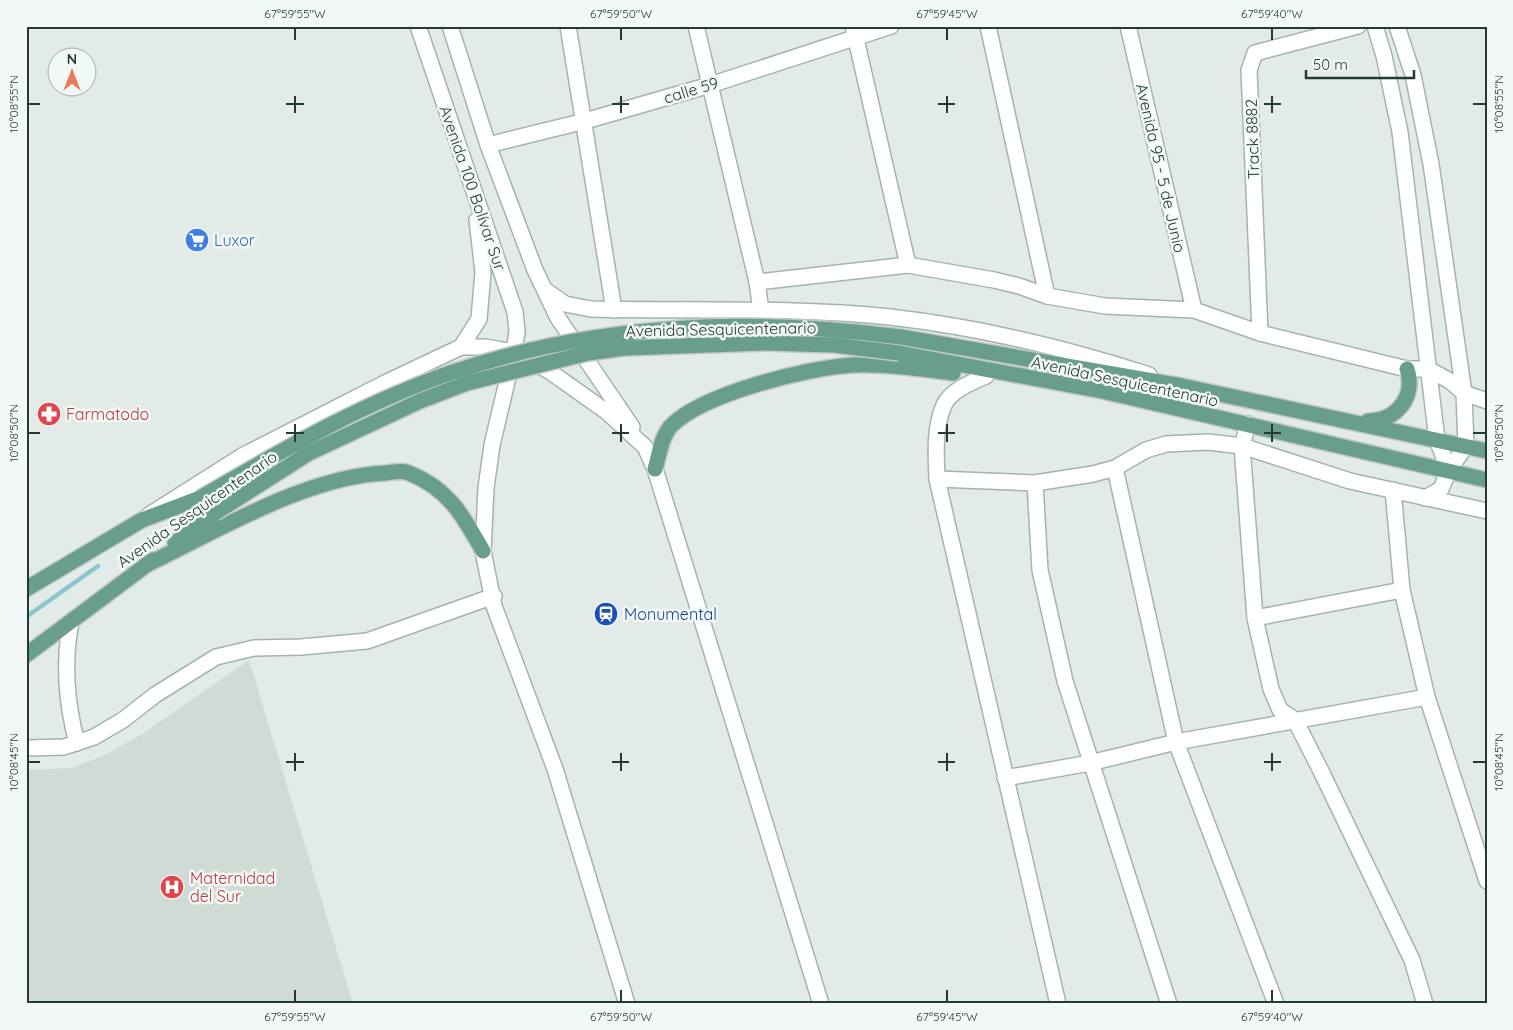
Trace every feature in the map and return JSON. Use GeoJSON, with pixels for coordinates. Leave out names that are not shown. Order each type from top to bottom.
{"type":"FeatureCollection","features":[{"type":"Feature","properties":{"kind":"main road","name":"Avenida Sesquicentenario"},"geometry":{"type":"LineString","coordinates":[[26,589],[142,520],[200,498],[281,451],[393,397],[451,373],[547,345],[618,333],[763,326],[838,329],[901,337],[1182,386],[1487,451]]}},
{"type":"Feature","properties":{"kind":"main road","name":"Avenida Sesquicentenario"},"geometry":{"type":"LineString","coordinates":[[26,656],[215,513],[309,453],[420,401],[467,383],[588,353],[624,348],[765,343],[834,345],[900,354],[1102,391],[1487,480]]}},
{"type":"Feature","properties":{"kind":"main road"},"geometry":{"type":"LineString","coordinates":[[655,469],[662,444],[670,428],[686,414],[730,394],[814,369],[855,365],[1026,378]]}},
{"type":"Feature","properties":{"kind":"main road"},"geometry":{"type":"LineString","coordinates":[[1356,422],[1376,422],[1388,419],[1398,410],[1410,390],[1410,377],[1407,369]]}},
{"type":"Feature","properties":{"kind":"main road"},"geometry":{"type":"LineString","coordinates":[[146,565],[307,490],[366,474],[407,472],[429,483],[457,506],[483,551]]}},
{"type":"Feature","properties":{"kind":"street","name":"Avenida 100 Bolívar Sur"},"geometry":{"type":"LineString","coordinates":[[418,26],[515,312],[517,330],[514,352],[492,445],[486,488],[483,551],[494,596],[494,606],[555,769],[628,1004]]}},
{"type":"Feature","properties":{"kind":"street","name":"Avenida 100 Bolívar Sur"},"geometry":{"type":"LineString","coordinates":[[450,26],[488,145],[545,290],[558,318],[645,447]]}},
{"type":"Feature","properties":{"kind":"street"},"geometry":{"type":"LineString","coordinates":[[568,26],[585,121],[614,310]]}},
{"type":"Feature","properties":{"kind":"street"},"geometry":{"type":"LineString","coordinates":[[696,26],[757,282],[761,311]]}},
{"type":"Feature","properties":{"kind":"street","name":"calle 59"},"geometry":{"type":"LineString","coordinates":[[488,145],[585,121],[710,85],[854,32],[891,26]]}},
{"type":"Feature","properties":{"kind":"street"},"geometry":{"type":"LineString","coordinates":[[988,26],[1047,296]]}},
{"type":"Feature","properties":{"kind":"street","name":"Avenida 95 - 5 de Junio"},"geometry":{"type":"LineString","coordinates":[[1128,26],[1194,310]]}},
{"type":"Feature","properties":{"kind":"street","name":"Track 8882"},"geometry":{"type":"LineString","coordinates":[[1260,333],[1249,70],[1255,53],[1358,26]]}},
{"type":"Feature","properties":{"kind":"street"},"geometry":{"type":"LineString","coordinates":[[1375,26],[1384,56],[1400,132],[1437,440],[1449,470]]}},
{"type":"Feature","properties":{"kind":"street"},"geometry":{"type":"LineString","coordinates":[[1397,26],[1414,75],[1431,164],[1464,393],[1466,446],[1449,470],[1441,489],[1425,498]]}},
{"type":"Feature","properties":{"kind":"street"},"geometry":{"type":"LineString","coordinates":[[854,32],[908,265]]}},
{"type":"Feature","properties":{"kind":"street"},"geometry":{"type":"LineString","coordinates":[[461,347],[479,319],[483,272],[474,194]]}},
{"type":"Feature","properties":{"kind":"street"},"geometry":{"type":"LineString","coordinates":[[757,282],[908,265],[1019,286],[1047,296],[1105,306],[1194,310],[1260,333],[1407,369],[1428,369],[1450,381],[1464,393],[1487,400]]}},
{"type":"Feature","properties":{"kind":"street"},"geometry":{"type":"LineString","coordinates":[[545,290],[565,304],[592,310],[799,311],[890,317],[939,324],[1107,362],[1182,386]]}},
{"type":"Feature","properties":{"kind":"street"},"geometry":{"type":"LineString","coordinates":[[142,520],[166,502],[242,456],[385,383],[461,347],[485,347],[514,352],[548,370],[607,412],[645,447],[655,469],[821,1004]]}},
{"type":"Feature","properties":{"kind":"street"},"geometry":{"type":"LineString","coordinates":[[986,376],[968,384],[944,404],[935,444],[937,478],[1058,1004]]}},
{"type":"Feature","properties":{"kind":"street"},"geometry":{"type":"LineString","coordinates":[[1248,424],[1242,446],[1255,618],[1271,689],[1280,710],[1294,720],[1412,960],[1425,1004]]}},
{"type":"Feature","properties":{"kind":"street"},"geometry":{"type":"LineString","coordinates":[[937,478],[1035,483],[1093,474],[1115,468],[1146,450],[1166,444],[1208,442],[1242,446],[1350,481],[1487,511]]}},
{"type":"Feature","properties":{"kind":"street"},"geometry":{"type":"LineString","coordinates":[[1115,468],[1176,742],[1276,1004]]}},
{"type":"Feature","properties":{"kind":"street"},"geometry":{"type":"LineString","coordinates":[[1035,483],[1040,570],[1065,681],[1169,1004]]}},
{"type":"Feature","properties":{"kind":"street"},"geometry":{"type":"LineString","coordinates":[[1393,490],[1402,590],[1427,697],[1487,881]]}},
{"type":"Feature","properties":{"kind":"street"},"geometry":{"type":"LineString","coordinates":[[1255,618],[1402,590]]}},
{"type":"Feature","properties":{"kind":"street"},"geometry":{"type":"LineString","coordinates":[[26,748],[64,747],[94,737],[123,720],[155,695],[216,657],[254,648],[301,647],[368,641],[494,596]]}},
{"type":"Feature","properties":{"kind":"street"},"geometry":{"type":"LineString","coordinates":[[71,622],[66,650],[66,684],[76,743]]}},
{"type":"Feature","properties":{"kind":"street"},"geometry":{"type":"LineString","coordinates":[[1005,778],[1090,763],[1176,742],[1427,697]]}},
{"type":"Feature","properties":{"kind":"shaded area","name":"Maternidad del Sur"},"geometry":{"type":"Polygon","coordinates":[[[249,660],[353,1004],[26,1004],[26,770],[72,768],[105,755],[142,734],[249,660]]]}},
{"type":"Feature","properties":{"kind":"waterway"},"geometry":{"type":"LineString","coordinates":[[26,617],[98,566]]}},
{"type":"Feature","properties":{"kind":"place","name":"Luxor"},"geometry":{"type":"Point","coordinates":[197,240]}},
{"type":"Feature","properties":{"kind":"place","name":"Farmatodo"},"geometry":{"type":"Point","coordinates":[49,414]}},
{"type":"Feature","properties":{"kind":"place","name":"Monumental"},"geometry":{"type":"Point","coordinates":[606,614]}},
{"type":"Feature","properties":{"kind":"place","name":"Maternidad del Sur"},"geometry":{"type":"Point","coordinates":[172,887]}}]}
